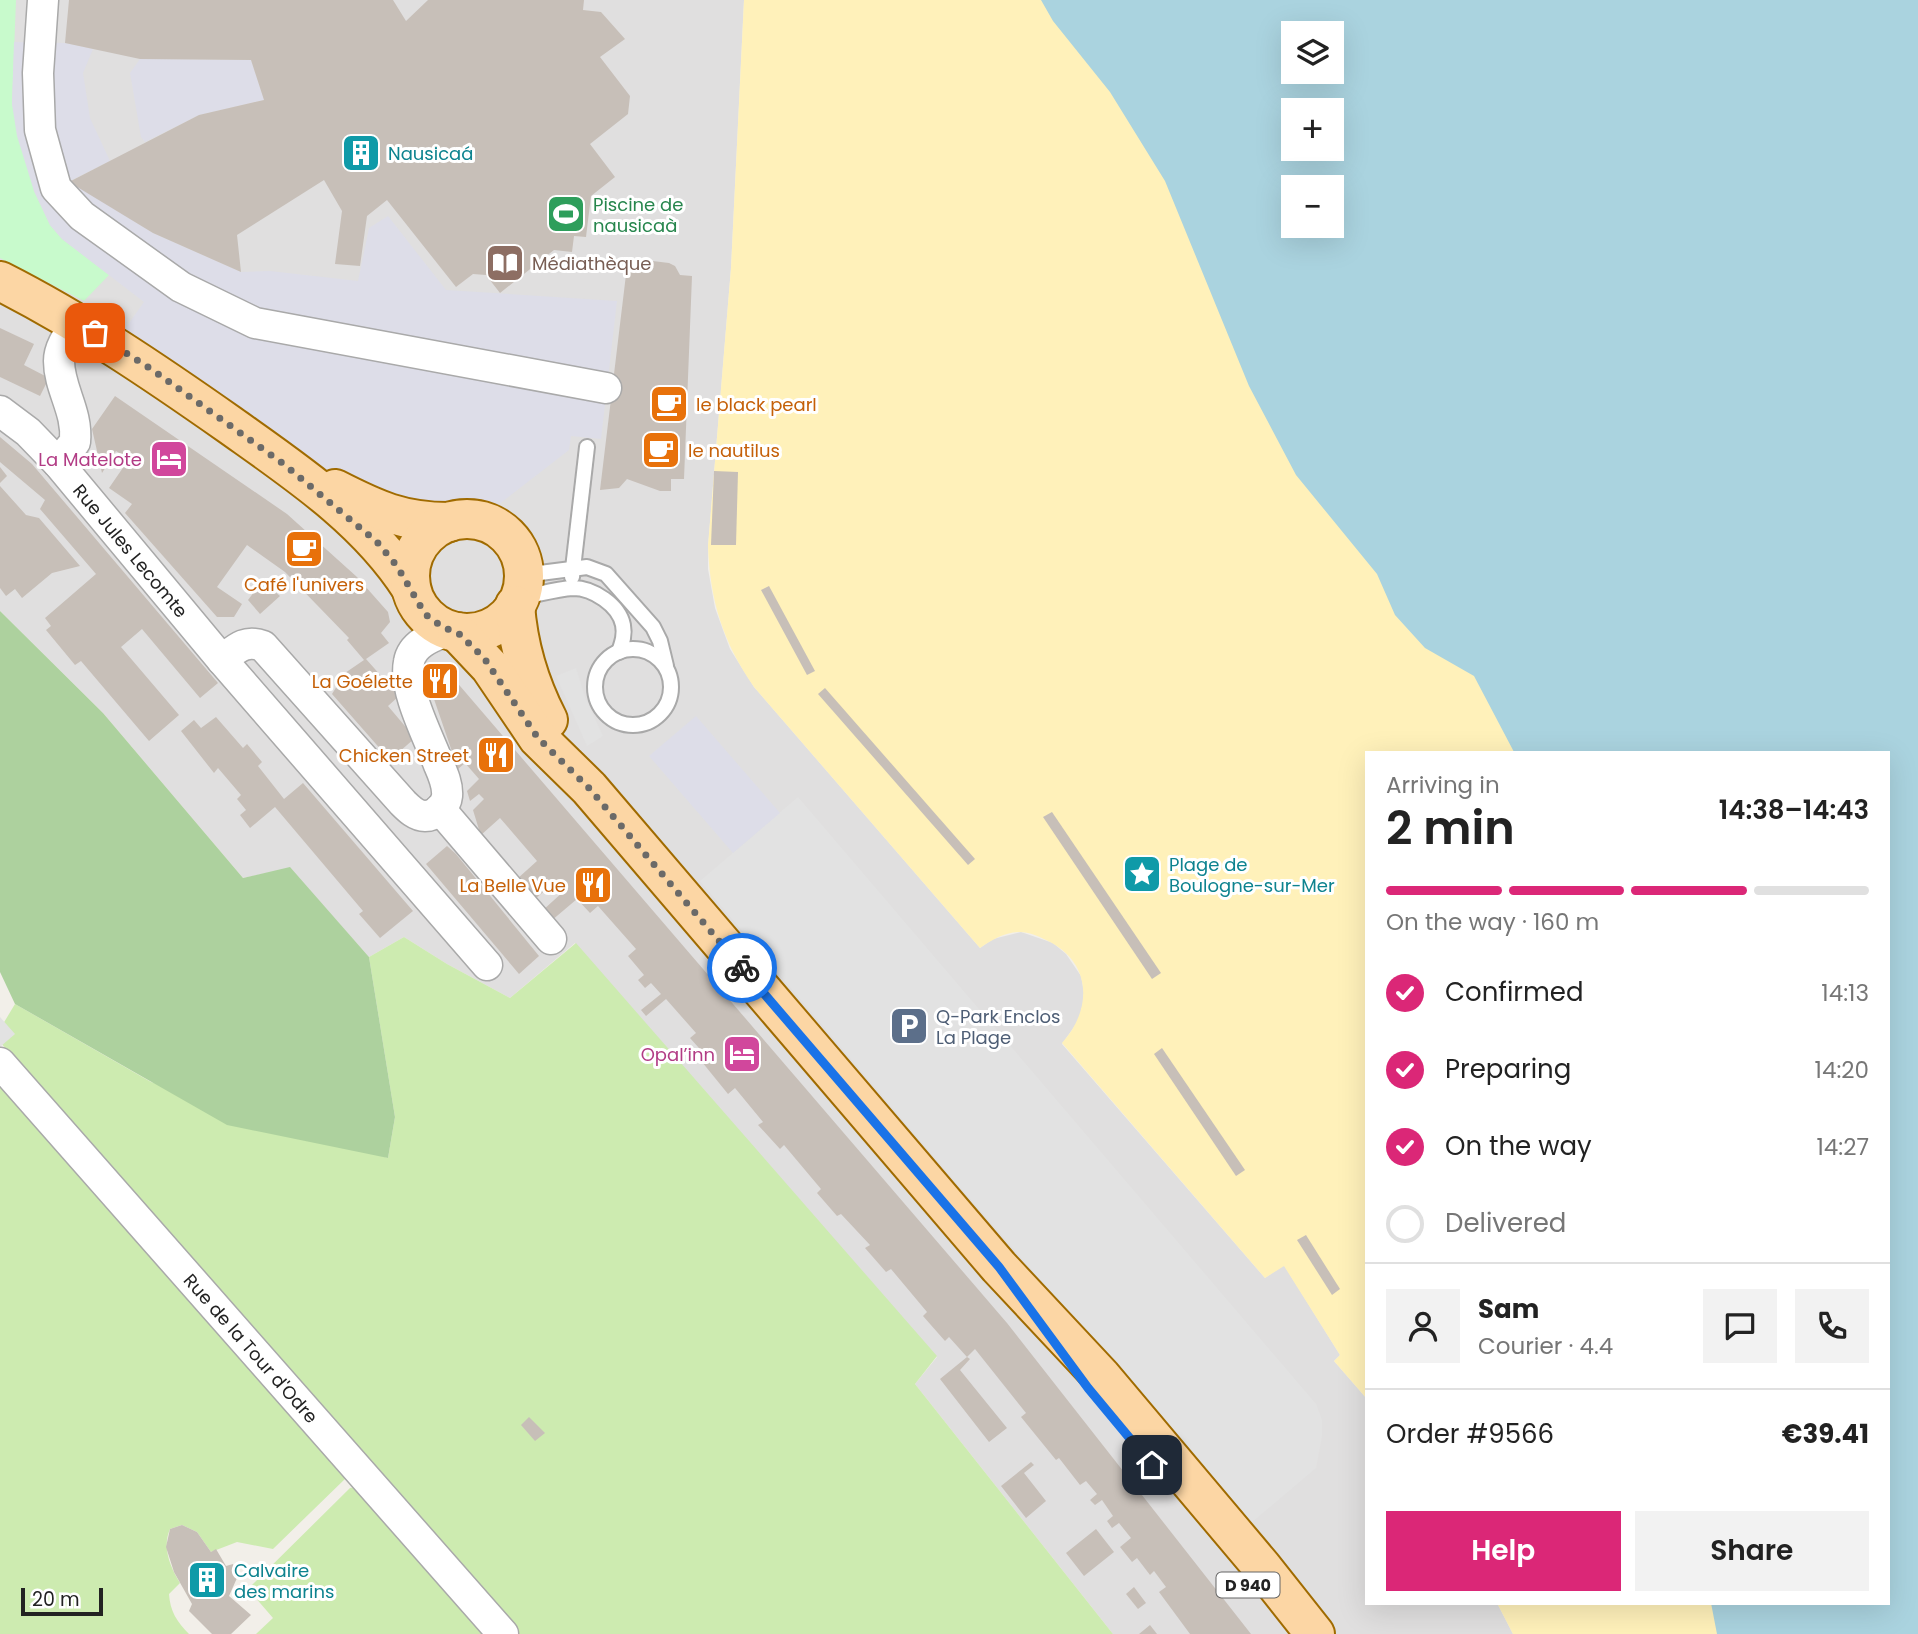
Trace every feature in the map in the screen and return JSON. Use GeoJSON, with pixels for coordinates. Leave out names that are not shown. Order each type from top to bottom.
{"type":"FeatureCollection","features":[{"type":"Feature","properties":{"kind":"main road"},"geometry":{"type":"LineString","coordinates":[[0,281],[76,322],[154,371],[285,465],[377,542],[397,566],[425,614],[433,622],[453,631],[474,632],[491,628],[505,618],[517,602],[524,578],[518,552],[505,533],[490,524],[472,519],[422,522],[401,518],[367,505],[285,465]]}},
{"type":"Feature","properties":{"kind":"main road"},"geometry":{"type":"LineString","coordinates":[[411,588],[411,564],[417,548],[428,534],[449,522]]}},
{"type":"Feature","properties":{"kind":"main road","name":"D 940"},"geometry":{"type":"LineString","coordinates":[[517,602],[521,654],[533,688],[553,730],[589,788]]}},
{"type":"Feature","properties":{"kind":"main road","name":"D 940"},"geometry":{"type":"LineString","coordinates":[[453,631],[490,667],[538,738],[589,788],[999,1267],[1101,1376],[1315,1634]]}},
{"type":"Feature","properties":{"kind":"main road","name":"D 940"},"geometry":{"type":"LineString","coordinates":[[999,1267],[1088,1388],[1286,1634]]}},
{"type":"Feature","properties":{"kind":"street"},"geometry":{"type":"LineString","coordinates":[[43,0],[38,73],[40,130],[56,188],[82,216],[181,287],[255,323],[606,388]]}},
{"type":"Feature","properties":{"kind":"street"},"geometry":{"type":"LineString","coordinates":[[58,463],[75,442],[73,411],[59,362],[63,343],[76,322]]}},
{"type":"Feature","properties":{"kind":"street","name":"Rue Jules Lecomte"},"geometry":{"type":"LineString","coordinates":[[0,411],[28,432],[58,463],[222,660],[487,965]]}},
{"type":"Feature","properties":{"kind":"street"},"geometry":{"type":"LineString","coordinates":[[222,660],[242,645],[249,643],[262,646],[410,810],[425,816],[440,809],[447,799],[446,785],[414,699],[408,666],[411,655],[420,644],[430,637],[453,631]]}},
{"type":"Feature","properties":{"kind":"street"},"geometry":{"type":"LineString","coordinates":[[440,809],[551,939]]}},
{"type":"Feature","properties":{"kind":"street","name":"Rue de la Tour d'Odre"},"geometry":{"type":"LineString","coordinates":[[0,1063],[503,1634]]}},
{"type":"Feature","properties":{"kind":"lane"},"geometry":{"type":"LineString","coordinates":[[571,588],[587,447]]}},
{"type":"Feature","properties":{"kind":"lane"},"geometry":{"type":"LineString","coordinates":[[518,552],[540,573],[594,568],[617,585],[653,627],[662,649],[671,688],[665,708],[649,722],[636,726],[622,724],[604,713],[597,702],[594,689],[596,676],[603,663],[619,652],[632,649],[657,657],[666,667]]}},
{"type":"Feature","properties":{"kind":"lane"},"geometry":{"type":"LineString","coordinates":[[517,602],[571,588],[582,589],[603,598],[620,615],[624,632],[619,652]]}},
{"type":"Feature","properties":{"kind":"shaded area"},"geometry":{"type":"Polygon","coordinates":[[[0,0],[744,0],[731,268],[708,546],[708,569],[715,608],[730,649],[754,687],[980,948],[993,939],[1021,932],[1053,943],[1066,954],[1081,976],[1085,998],[1079,1020],[1062,1044],[1265,1278],[1284,1265],[1340,1355],[1334,1361],[1365,1397],[1365,1605],[1498,1605],[1513,1634],[1113,1634],[915,1384],[937,1357],[575,943],[510,998],[404,937],[369,957],[290,868],[243,878],[103,713],[0,611],[0,0]]]}},
{"type":"Feature","properties":{"kind":"shaded area"},"geometry":{"type":"Polygon","coordinates":[[[14,42],[65,43],[93,49],[83,73],[90,118],[110,161],[70,181],[153,233],[241,272],[270,271],[358,281],[369,228],[388,216],[446,290],[617,301],[601,439],[571,436],[569,450],[498,505],[471,500],[424,507],[327,473],[122,333],[144,302],[62,239],[50,225],[34,191],[17,136],[12,104],[14,42]]]}},
{"type":"Feature","properties":{"kind":"shaded area"},"geometry":{"type":"Polygon","coordinates":[[[140,59],[251,60],[264,100],[199,115],[145,142],[141,137],[130,73],[140,59]]]}},
{"type":"Feature","properties":{"kind":"shaded area"},"geometry":{"type":"Polygon","coordinates":[[[576,668],[585,697],[603,736],[587,746],[556,676],[576,668]]]}},
{"type":"Feature","properties":{"kind":"shaded area"},"geometry":{"type":"Polygon","coordinates":[[[696,716],[780,813],[733,853],[649,756],[696,716]]]}},
{"type":"Feature","properties":{"kind":"shaded area","name":"Q-Park Enclos La Plage"},"geometry":{"type":"Polygon","coordinates":[[[798,797],[1316,1404],[1322,1420],[1322,1436],[1316,1468],[1251,1523],[946,1171],[700,881],[798,797]]]}},
{"type":"Feature","properties":{"kind":"shaded area"},"geometry":{"type":"Polygon","coordinates":[[[0,1017],[15,1034],[0,1047],[0,1017]]]}},
{"type":"Feature","properties":{"kind":"green space"},"geometry":{"type":"Polygon","coordinates":[[[0,0],[16,0],[12,104],[34,191],[50,225],[62,239],[109,275],[84,301],[0,258],[0,0]]]}},
{"type":"Feature","properties":{"kind":"green space"},"geometry":{"type":"Polygon","coordinates":[[[0,611],[103,713],[243,878],[290,867],[369,957],[395,1117],[388,1158],[227,1125],[15,1004],[0,972],[0,611]]]}},
{"type":"Feature","properties":{"kind":"green space"},"geometry":{"type":"Polygon","coordinates":[[[404,937],[510,998],[576,943],[937,1356],[915,1384],[1113,1634],[517,1634],[0,1042],[0,1029],[15,1004],[151,1082],[388,1158],[395,1117],[369,957],[404,937]]]}},
{"type":"Feature","properties":{"kind":"green space"},"geometry":{"type":"Polygon","coordinates":[[[0,1082],[347,1477],[273,1549],[237,1542],[211,1552],[197,1532],[182,1525],[170,1529],[168,1557],[180,1583],[169,1594],[171,1606],[189,1634],[0,1634],[0,1082]]]}},
{"type":"Feature","properties":{"kind":"green space"},"geometry":{"type":"Polygon","coordinates":[[[355,1487],[488,1634],[256,1634],[273,1618],[248,1589],[350,1488],[355,1487]]]}},
{"type":"Feature","properties":{"kind":"sand","name":"Plage de Boulogne-sur-Mer"},"geometry":{"type":"Polygon","coordinates":[[[744,0],[1918,0],[1918,1634],[1513,1634],[1498,1605],[1890,1605],[1890,751],[1365,751],[1365,1397],[1334,1361],[1340,1355],[1284,1266],[1265,1278],[1062,1043],[1079,1016],[1083,1001],[1083,987],[1072,960],[1046,940],[1023,932],[1004,935],[980,948],[754,687],[726,637],[715,603],[708,546],[731,268],[744,0]]]}},
{"type":"Feature","properties":{"kind":"water"},"geometry":{"type":"Polygon","coordinates":[[[1041,0],[1918,0],[1918,1634],[1717,1634],[1711,1605],[1890,1605],[1890,751],[1513,751],[1474,676],[1425,648],[1395,615],[1377,574],[1296,475],[1249,386],[1165,181],[1110,92],[1053,21],[1041,0]]]}},
{"type":"Feature","properties":{"kind":"building","name":"Nausicaá"},"geometry":{"type":"Polygon","coordinates":[[[69,0],[393,0],[406,21],[428,0],[584,0],[583,10],[601,12],[625,39],[600,57],[630,96],[628,114],[590,144],[615,177],[591,196],[586,237],[574,236],[572,252],[554,250],[500,293],[486,275],[473,274],[456,287],[387,200],[367,216],[360,266],[335,264],[342,211],[324,180],[237,235],[241,272],[153,233],[69,182],[199,115],[264,100],[251,60],[140,59],[65,43],[69,0]]]}},
{"type":"Feature","properties":{"kind":"building"},"geometry":{"type":"Polygon","coordinates":[[[628,258],[669,263],[675,266],[680,275],[692,276],[684,479],[671,479],[671,491],[660,491],[627,479],[619,488],[600,490],[628,258]]]}},
{"type":"Feature","properties":{"kind":"building"},"geometry":{"type":"Polygon","coordinates":[[[0,328],[34,344],[24,365],[49,378],[40,396],[0,377],[0,328]]]}},
{"type":"Feature","properties":{"kind":"building"},"geometry":{"type":"Polygon","coordinates":[[[115,396],[287,514],[357,577],[388,612],[390,622],[381,633],[389,643],[366,659],[399,696],[388,706],[415,738],[390,760],[332,694],[345,673],[364,660],[347,640],[349,638],[285,572],[247,545],[217,587],[242,604],[234,617],[217,617],[125,513],[132,504],[109,488],[129,459],[116,451],[102,473],[92,429],[115,396]]]}},
{"type":"Feature","properties":{"kind":"building"},"geometry":{"type":"Polygon","coordinates":[[[0,437],[32,464],[218,683],[200,698],[142,629],[121,647],[179,715],[149,741],[81,661],[75,665],[46,630],[51,626],[45,618],[96,574],[40,509],[45,500],[0,462],[0,437]]]}},
{"type":"Feature","properties":{"kind":"building"},"geometry":{"type":"Polygon","coordinates":[[[0,467],[7,476],[0,483],[0,467]]]}},
{"type":"Feature","properties":{"kind":"building"},"geometry":{"type":"Polygon","coordinates":[[[714,471],[738,472],[736,545],[711,545],[714,471]]]}},
{"type":"Feature","properties":{"kind":"building"},"geometry":{"type":"Polygon","coordinates":[[[0,486],[26,515],[39,518],[80,566],[52,573],[22,598],[15,589],[6,596],[0,588],[0,486]]]}},
{"type":"Feature","properties":{"kind":"building"},"geometry":{"type":"Polygon","coordinates":[[[262,581],[280,596],[260,614],[248,600],[262,581]]]}},
{"type":"Feature","properties":{"kind":"building"},"geometry":{"type":"Polygon","coordinates":[[[769,586],[815,671],[807,675],[761,590],[769,586]]]}},
{"type":"Feature","properties":{"kind":"building"},"geometry":{"type":"Polygon","coordinates":[[[437,663],[448,672],[1007,1323],[1251,1634],[1190,1634],[1159,1592],[1166,1587],[1154,1571],[1150,1575],[1137,1558],[1132,1562],[1120,1547],[1131,1538],[1119,1523],[1112,1528],[1107,1521],[1113,1516],[1102,1500],[1095,1505],[1090,1500],[1097,1494],[1086,1481],[1080,1485],[1059,1458],[1056,1460],[1021,1417],[1026,1413],[975,1349],[967,1357],[949,1337],[945,1341],[923,1316],[927,1312],[891,1269],[886,1272],[865,1248],[870,1245],[841,1214],[837,1216],[817,1193],[821,1189],[784,1145],[780,1149],[758,1125],[763,1122],[735,1088],[728,1094],[702,1062],[707,1057],[690,1038],[696,1033],[666,999],[646,1016],[641,1010],[661,994],[651,983],[645,988],[638,980],[644,975],[628,956],[636,949],[598,906],[590,913],[577,899],[551,921],[542,911],[564,891],[555,882],[535,899],[517,879],[537,861],[500,818],[481,835],[473,810],[484,799],[479,794],[470,801],[467,791],[479,779],[465,763],[458,769],[424,670],[437,663]]]}},
{"type":"Feature","properties":{"kind":"building"},"geometry":{"type":"Polygon","coordinates":[[[825,688],[975,859],[968,865],[818,694],[825,688]]]}},
{"type":"Feature","properties":{"kind":"building"},"geometry":{"type":"Polygon","coordinates":[[[216,717],[243,748],[247,744],[262,762],[258,766],[284,799],[303,783],[413,911],[380,938],[359,914],[363,911],[275,807],[250,828],[240,815],[246,810],[237,799],[241,795],[218,768],[214,773],[181,731],[194,720],[201,728],[216,717]]]}},
{"type":"Feature","properties":{"kind":"building"},"geometry":{"type":"Polygon","coordinates":[[[1052,812],[1161,973],[1152,979],[1043,817],[1052,812]]]}},
{"type":"Feature","properties":{"kind":"building"},"geometry":{"type":"Polygon","coordinates":[[[447,846],[539,956],[519,974],[426,864],[447,846]]]}},
{"type":"Feature","properties":{"kind":"building"},"geometry":{"type":"Polygon","coordinates":[[[1162,1048],[1245,1170],[1236,1176],[1154,1054],[1162,1048]]]}},
{"type":"Feature","properties":{"kind":"building"},"geometry":{"type":"Polygon","coordinates":[[[1306,1235],[1340,1289],[1332,1295],[1297,1240],[1306,1235]]]}},
{"type":"Feature","properties":{"kind":"building"},"geometry":{"type":"Polygon","coordinates":[[[967,1357],[970,1359],[960,1370],[1007,1428],[989,1442],[940,1379],[967,1357]]]}},
{"type":"Feature","properties":{"kind":"building"},"geometry":{"type":"Polygon","coordinates":[[[529,1417],[545,1433],[535,1441],[521,1425],[529,1417]]]}},
{"type":"Feature","properties":{"kind":"building"},"geometry":{"type":"Polygon","coordinates":[[[1031,1462],[1034,1465],[1024,1473],[1046,1501],[1026,1518],[1001,1486],[1031,1462]]]}},
{"type":"Feature","properties":{"kind":"building","name":"Calvaire des marins"},"geometry":{"type":"Polygon","coordinates":[[[182,1525],[197,1532],[211,1552],[216,1549],[226,1566],[233,1564],[237,1578],[229,1596],[251,1615],[231,1634],[212,1634],[189,1611],[192,1604],[174,1572],[166,1547],[170,1529],[182,1525]]]}},
{"type":"Feature","properties":{"kind":"building"},"geometry":{"type":"Polygon","coordinates":[[[1096,1529],[1114,1552],[1084,1576],[1066,1553],[1096,1529]]]}},
{"type":"Feature","properties":{"kind":"building"},"geometry":{"type":"Polygon","coordinates":[[[1134,1587],[1146,1603],[1138,1609],[1126,1594],[1134,1587]]]}},
{"type":"Feature","properties":{"kind":"building"},"geometry":{"type":"Polygon","coordinates":[[[1150,1625],[1157,1634],[1139,1634],[1150,1625]]]}},
{"type":"Feature","properties":{"kind":"way so far"},"geometry":{"type":"LineString","coordinates":[[95,333],[154,371],[285,465],[377,542],[397,566],[421,610],[433,622],[449,631],[457,632],[484,658],[538,738],[589,788],[742,968]]}},
{"type":"Feature","properties":{"kind":"place","name":"Nausicaá"},"geometry":{"type":"Point","coordinates":[361,153]}},
{"type":"Feature","properties":{"kind":"place","name":"Piscine de nausicaà"},"geometry":{"type":"Point","coordinates":[566,214]}},
{"type":"Feature","properties":{"kind":"place","name":"Médiathèque"},"geometry":{"type":"Point","coordinates":[505,263]}},
{"type":"Feature","properties":{"kind":"place","name":"le black pearl"},"geometry":{"type":"Point","coordinates":[669,404]}},
{"type":"Feature","properties":{"kind":"place","name":"le nautilus"},"geometry":{"type":"Point","coordinates":[661,450]}},
{"type":"Feature","properties":{"kind":"place","name":"La Matelote"},"geometry":{"type":"Point","coordinates":[169,459]}},
{"type":"Feature","properties":{"kind":"place","name":"Café l'univers"},"geometry":{"type":"Point","coordinates":[304,549]}},
{"type":"Feature","properties":{"kind":"place","name":"La Goélette"},"geometry":{"type":"Point","coordinates":[440,681]}},
{"type":"Feature","properties":{"kind":"place","name":"Chicken Street"},"geometry":{"type":"Point","coordinates":[496,755]}},
{"type":"Feature","properties":{"kind":"place","name":"Plage de Boulogne-sur-Mer"},"geometry":{"type":"Point","coordinates":[1142,874]}},
{"type":"Feature","properties":{"kind":"place","name":"La Belle Vue"},"geometry":{"type":"Point","coordinates":[593,885]}},
{"type":"Feature","properties":{"kind":"place","name":"Q-Park Enclos La Plage"},"geometry":{"type":"Point","coordinates":[909,1026]}},
{"type":"Feature","properties":{"kind":"place","name":"Opal’inn"},"geometry":{"type":"Point","coordinates":[742,1054]}},
{"type":"Feature","properties":{"kind":"place","name":"Calvaire des marins"},"geometry":{"type":"Point","coordinates":[207,1580]}},
{"type":"Feature","properties":{"kind":"route"},"geometry":{"type":"LineString","coordinates":[[742,968],[999,1267],[1088,1388],[1152,1465]]}}]}
